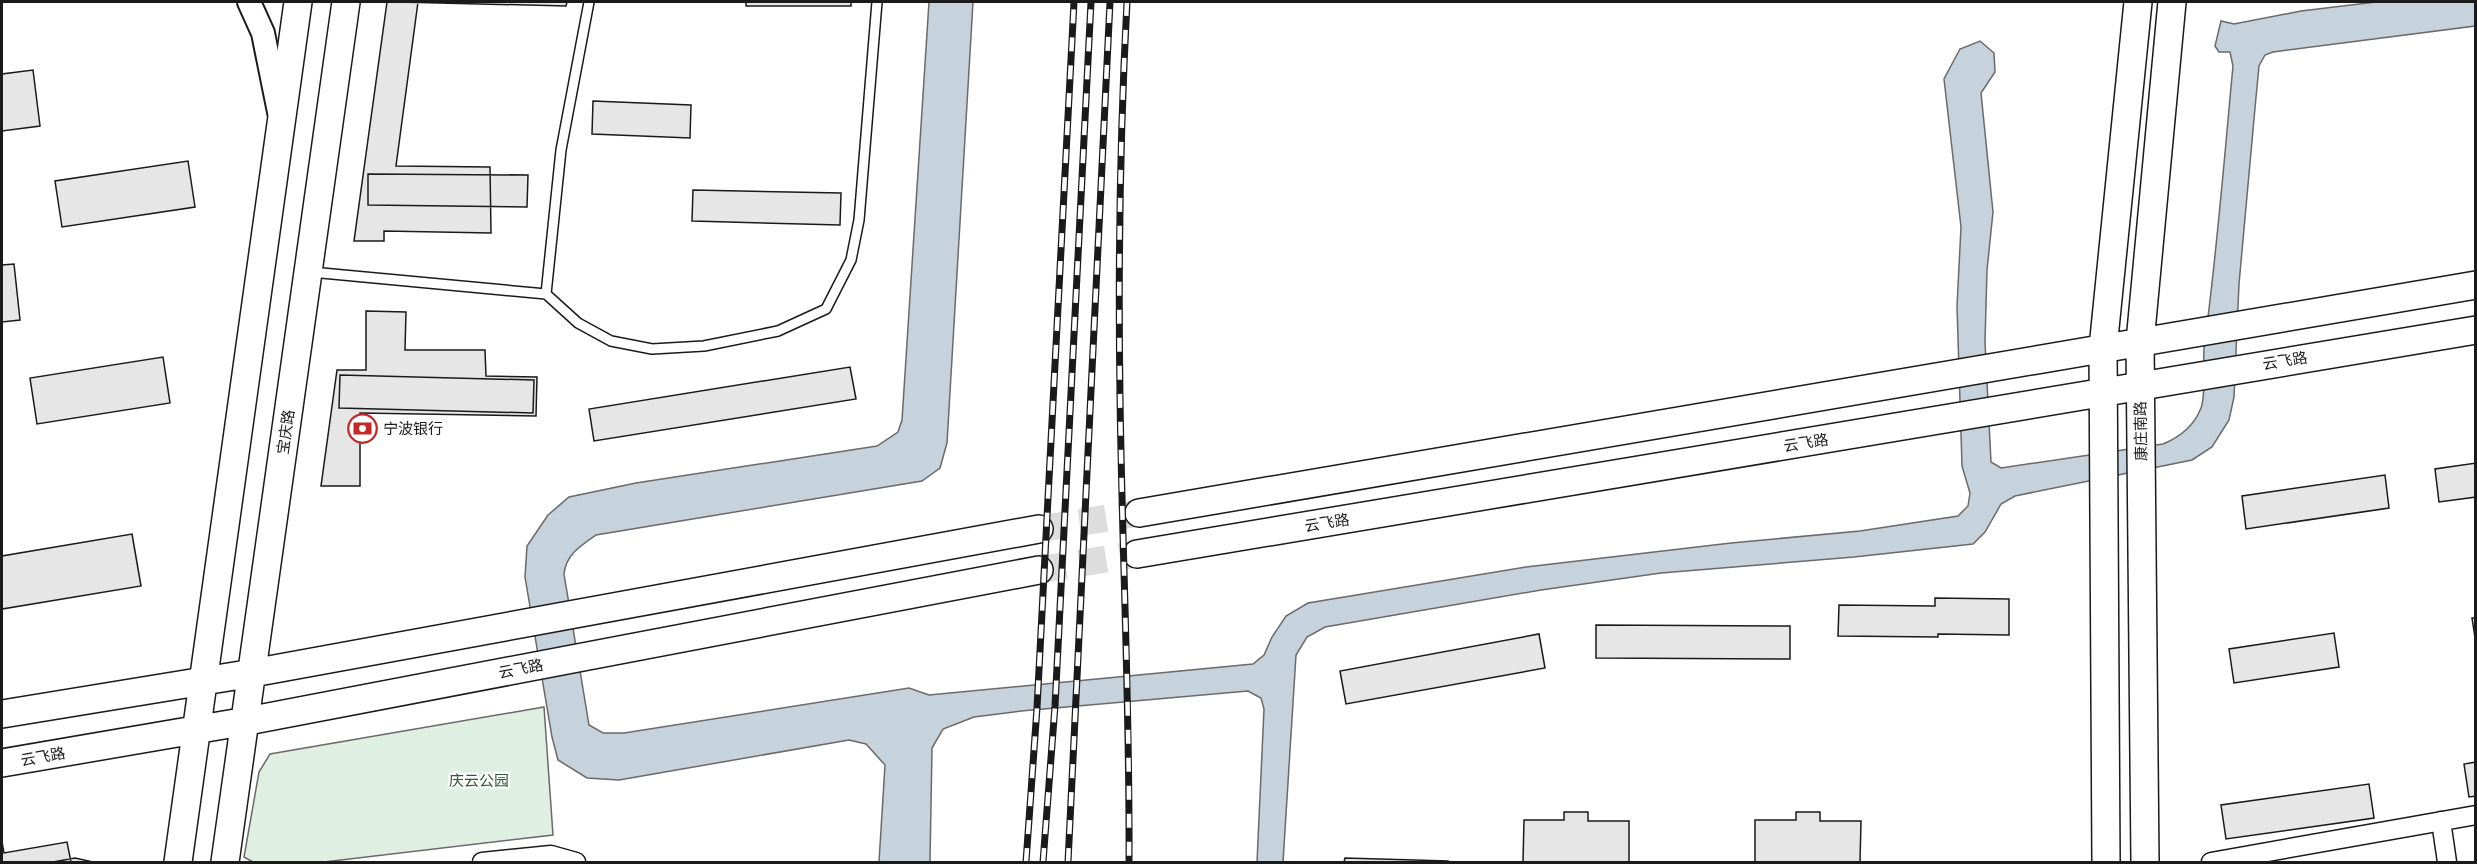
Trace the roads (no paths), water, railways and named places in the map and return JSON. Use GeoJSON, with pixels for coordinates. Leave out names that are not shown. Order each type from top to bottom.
{"type":"FeatureCollection","features":[{"type":"Feature","properties":{"kind":"main road"},"geometry":{"type":"LineString","coordinates":[[178,862],[298,2]]}},
{"type":"Feature","properties":{"kind":"main road","name":"宝庆路"},"geometry":{"type":"LineString","coordinates":[[225,862],[247,721],[346,2]]}},
{"type":"Feature","properties":{"kind":"main road"},"geometry":{"type":"LineString","coordinates":[[2106,862],[2103,348],[2138,2]]}},
{"type":"Feature","properties":{"kind":"main road","name":"康庄南路"},"geometry":{"type":"LineString","coordinates":[[2145,862],[2140,342],[2172,2]]}},
{"type":"Feature","properties":{"kind":"main road"},"geometry":{"type":"LineString","coordinates":[[1139,513],[2475,285]]}},
{"type":"Feature","properties":{"kind":"main road","name":"云飞路"},"geometry":{"type":"LineString","coordinates":[[1137,554],[2475,330]]}},
{"type":"Feature","properties":{"kind":"main road"},"geometry":{"type":"LineString","coordinates":[[2,714],[203,682],[1039,529]]}},
{"type":"Feature","properties":{"kind":"main road","name":"云飞路"},"geometry":{"type":"LineString","coordinates":[[2,763],[195,731],[1039,570]]}},
{"type":"Feature","properties":{"kind":"street"},"geometry":{"type":"LineString","coordinates":[[249,2],[263,33],[281,122]]}},
{"type":"Feature","properties":{"kind":"street"},"geometry":{"type":"LineString","coordinates":[[2211,862],[2475,815]]}},
{"type":"Feature","properties":{"kind":"street"},"geometry":{"type":"LineString","coordinates":[[2441,821],[2447,862]]}},
{"type":"Feature","properties":{"kind":"street"},"geometry":{"type":"LineString","coordinates":[[482,862],[551,855],[576,862]]}},
{"type":"Feature","properties":{"kind":"lane"},"geometry":{"type":"LineString","coordinates":[[546,294],[561,150],[589,2]]}},
{"type":"Feature","properties":{"kind":"lane"},"geometry":{"type":"LineString","coordinates":[[309,272],[546,294],[578,323],[611,341],[652,349],[704,346],[778,331],[826,309],[851,260],[859,220],[877,2]]}},
{"type":"Feature","properties":{"kind":"tunnel"},"geometry":{"type":"LineString","coordinates":[[1039,529],[1139,513]]}},
{"type":"Feature","properties":{"kind":"tunnel"},"geometry":{"type":"LineString","coordinates":[[1039,570],[1137,554]]}},
{"type":"Feature","properties":{"kind":"railway"},"geometry":{"type":"LineString","coordinates":[[1026,862],[1037,708],[1074,2]]}},
{"type":"Feature","properties":{"kind":"railway"},"geometry":{"type":"LineString","coordinates":[[1043,862],[1055,706],[1091,2]]}},
{"type":"Feature","properties":{"kind":"railway"},"geometry":{"type":"LineString","coordinates":[[1068,862],[1110,2]]}},
{"type":"Feature","properties":{"kind":"railway"},"geometry":{"type":"LineString","coordinates":[[1127,2],[1121,149],[1119,297],[1129,862]]}},
{"type":"Feature","properties":{"kind":"place","name":"宁波银行"},"geometry":{"type":"Point","coordinates":[362,429]}},
{"type":"Feature","properties":{"kind":"park label","name":"庆云公园"},"geometry":{"type":"Point","coordinates":[479,781]}}]}
